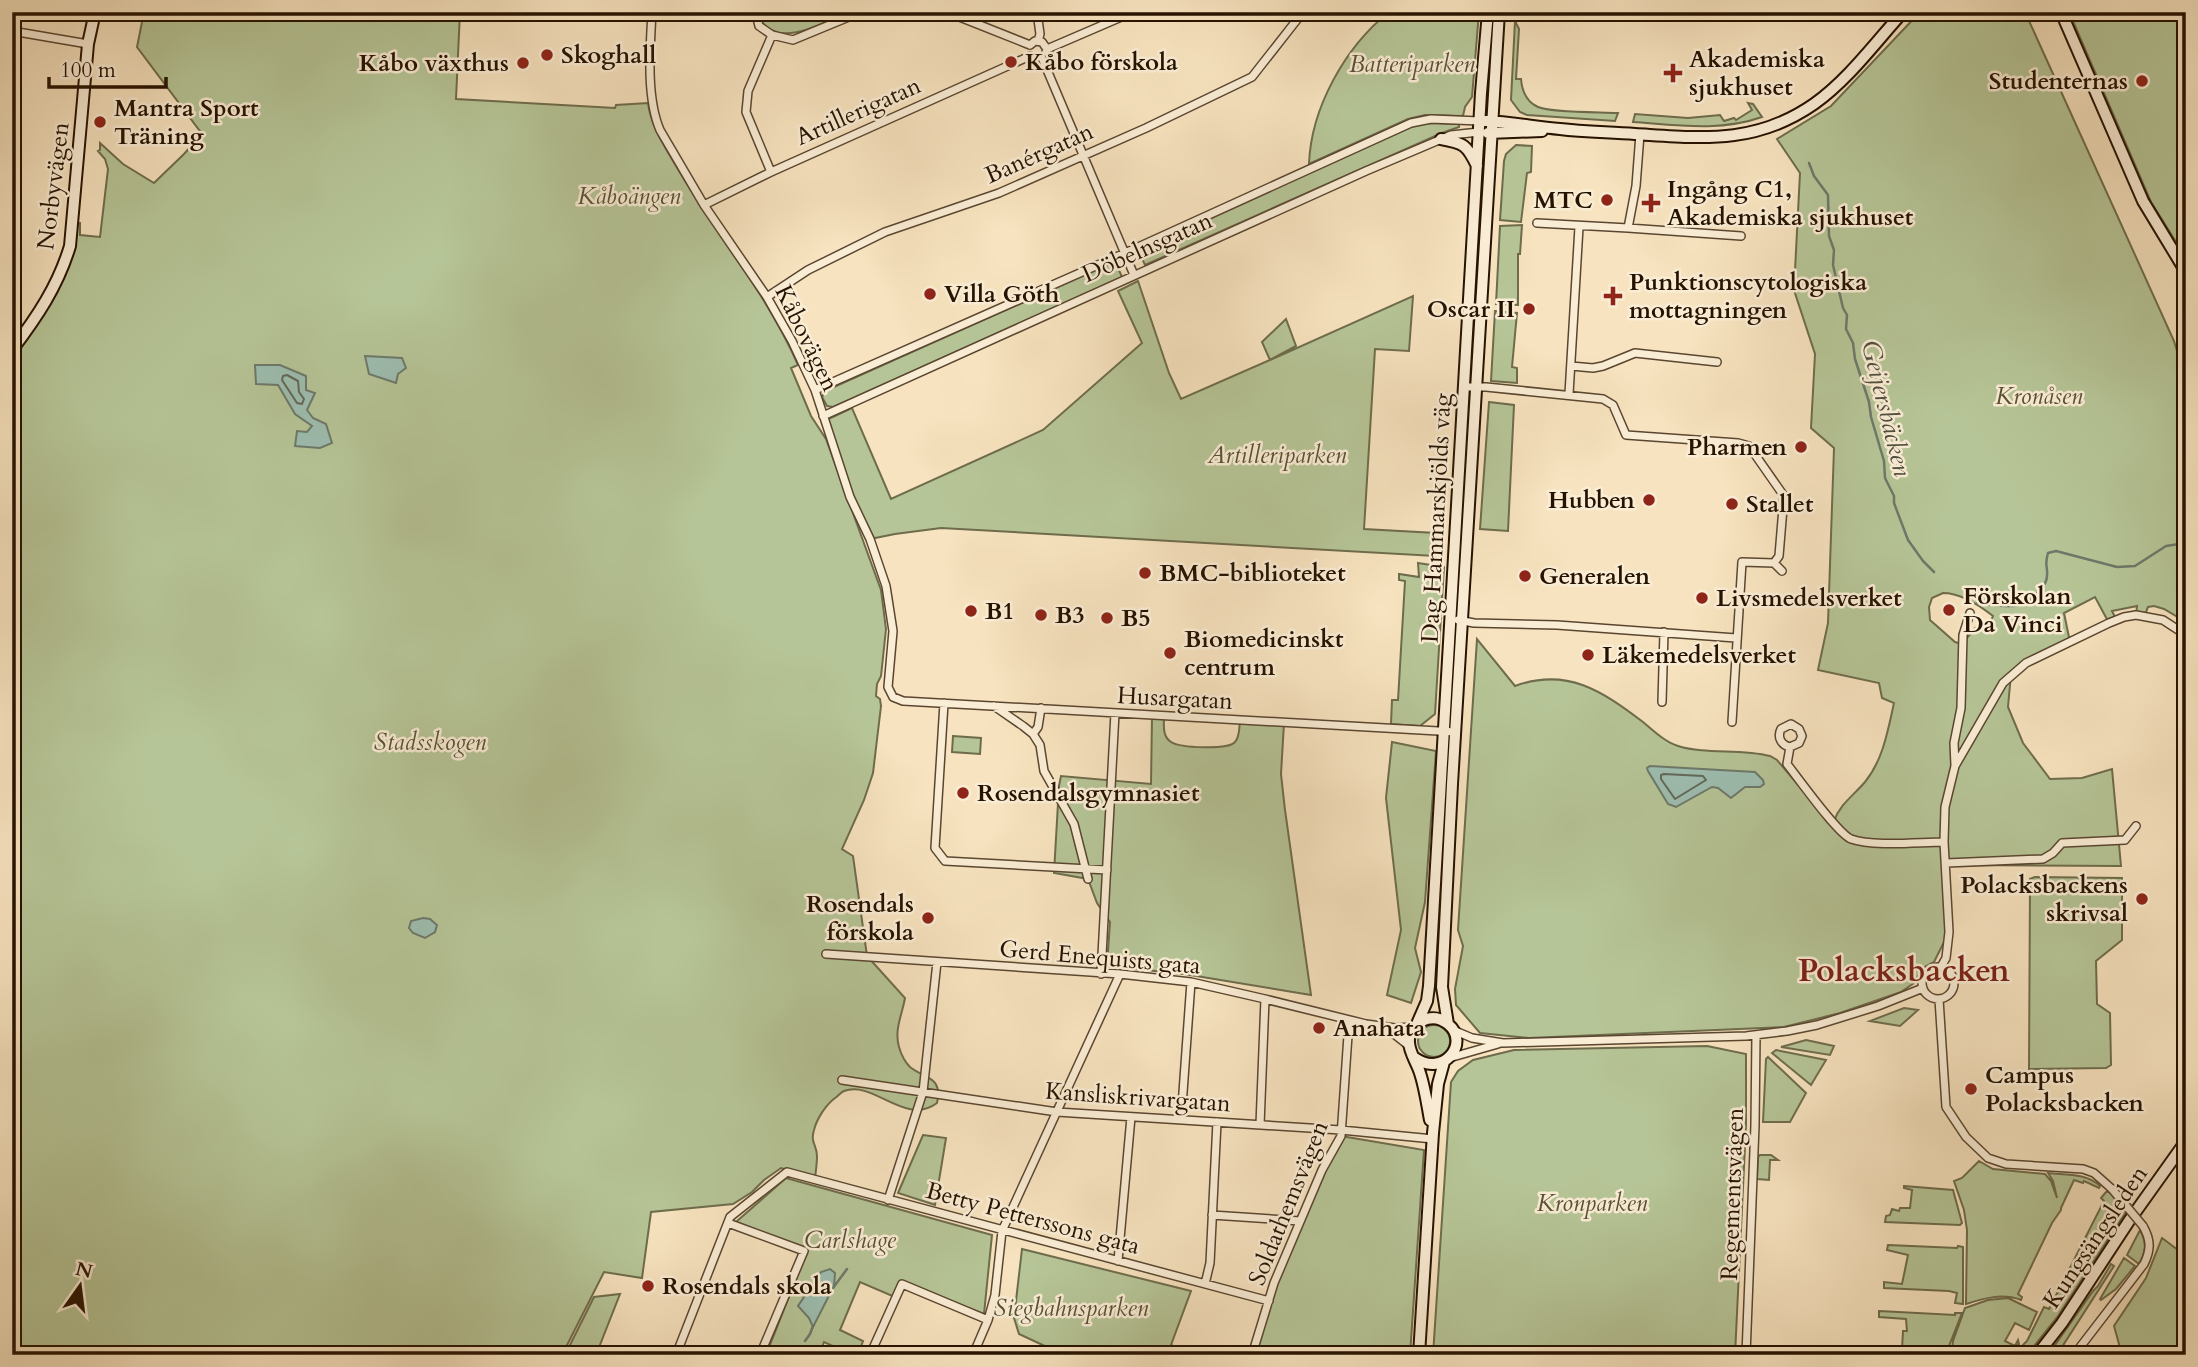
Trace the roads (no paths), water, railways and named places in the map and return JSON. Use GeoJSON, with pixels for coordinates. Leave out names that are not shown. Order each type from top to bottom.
{"type":"FeatureCollection","features":[{"type":"Feature","properties":{"kind":"main road","name":"Norbyvägen"},"geometry":{"type":"LineString","coordinates":[[12,350],[54,289],[70,246],[88,44],[95,12]]}},
{"type":"Feature","properties":{"kind":"main road","name":"Dag Hammarskjölds väg"},"geometry":{"type":"LineString","coordinates":[[1450,1027],[1442,987],[1450,732],[1470,387],[1480,127],[1489,12]]}},
{"type":"Feature","properties":{"kind":"main road","name":"Dag Hammarskjölds väg"},"geometry":{"type":"LineString","coordinates":[[1470,387],[1493,127],[1499,12]]}},
{"type":"Feature","properties":{"kind":"main road"},"geometry":{"type":"LineString","coordinates":[[1480,127],[1524,123],[1559,129],[1640,134],[1720,137],[1742,134],[1783,122],[1815,103],[1833,88],[1903,12]]}},
{"type":"Feature","properties":{"kind":"main road"},"geometry":{"type":"LineString","coordinates":[[2062,12],[2137,190],[2186,272]]}},
{"type":"Feature","properties":{"kind":"main road"},"geometry":{"type":"LineString","coordinates":[[1441,139],[1463,144],[1478,168]]}},
{"type":"Feature","properties":{"kind":"main road","name":"Dag Hammarskjölds väg"},"geometry":{"type":"LineString","coordinates":[[1416,1025],[1427,1001],[1429,986],[1450,732]]}},
{"type":"Feature","properties":{"kind":"main road"},"geometry":{"type":"LineString","coordinates":[[1419,1355],[1438,1084],[1456,1044],[1450,1027],[1433,1018],[1425,1019],[1416,1025],[1410,1034],[1409,1046],[1423,1083],[1433,1136]]}},
{"type":"Feature","properties":{"kind":"main road"},"geometry":{"type":"LineString","coordinates":[[1415,1058],[1431,1065],[1447,1060]]}},
{"type":"Feature","properties":{"kind":"main road","name":"Kungsängsleden"},"geometry":{"type":"LineString","coordinates":[[2037,1355],[2062,1323],[2129,1221],[2186,1142]]}},
{"type":"Feature","properties":{"kind":"street","name":"Kåbovägen"},"geometry":{"type":"LineString","coordinates":[[652,12],[651,65],[655,118],[704,205],[767,296],[792,341],[814,390],[850,497],[870,540],[891,605],[893,631],[888,687],[893,697]]}},
{"type":"Feature","properties":{"kind":"street"},"geometry":{"type":"LineString","coordinates":[[760,12],[757,18],[759,26],[772,35],[788,40],[861,12]]}},
{"type":"Feature","properties":{"kind":"street"},"geometry":{"type":"LineString","coordinates":[[947,12],[1034,43],[1045,44],[1046,54],[1035,59],[1028,51],[1034,43],[1040,34],[1037,12]]}},
{"type":"Feature","properties":{"kind":"street"},"geometry":{"type":"LineString","coordinates":[[1047,49],[1133,12]]}},
{"type":"Feature","properties":{"kind":"street","name":"Banérgatan"},"geometry":{"type":"LineString","coordinates":[[767,296],[808,270],[885,232],[999,193],[1252,78],[1303,12]]}},
{"type":"Feature","properties":{"kind":"street"},"geometry":{"type":"LineString","coordinates":[[12,31],[88,44]]}},
{"type":"Feature","properties":{"kind":"street"},"geometry":{"type":"LineString","coordinates":[[771,172],[747,112],[748,91],[772,35]]}},
{"type":"Feature","properties":{"kind":"street","name":"Artillerigatan"},"geometry":{"type":"LineString","coordinates":[[704,205],[1030,55]]}},
{"type":"Feature","properties":{"kind":"street"},"geometry":{"type":"LineString","coordinates":[[1042,58],[1134,275]]}},
{"type":"Feature","properties":{"kind":"street","name":"Döbelnsgatan"},"geometry":{"type":"LineString","coordinates":[[814,390],[1411,123],[1431,119],[1480,127]]}},
{"type":"Feature","properties":{"kind":"street","name":"Döbelnsgatan"},"geometry":{"type":"LineString","coordinates":[[823,416],[1441,139],[1480,127]]}},
{"type":"Feature","properties":{"kind":"street"},"geometry":{"type":"LineString","coordinates":[[1628,228],[1636,186],[1640,134]]}},
{"type":"Feature","properties":{"kind":"street"},"geometry":{"type":"LineString","coordinates":[[1537,223],[1741,236]]}},
{"type":"Feature","properties":{"kind":"street"},"geometry":{"type":"LineString","coordinates":[[1569,394],[1579,227]]}},
{"type":"Feature","properties":{"kind":"street"},"geometry":{"type":"LineString","coordinates":[[1571,366],[1603,366],[1635,353],[1717,362]]}},
{"type":"Feature","properties":{"kind":"street"},"geometry":{"type":"LineString","coordinates":[[1470,387],[1603,399],[1613,405],[1626,435],[1749,446],[1783,496],[1779,556],[1774,563]]}},
{"type":"Feature","properties":{"kind":"street"},"geometry":{"type":"LineString","coordinates":[[1732,722],[1742,562],[1774,563],[1782,571]]}},
{"type":"Feature","properties":{"kind":"street"},"geometry":{"type":"LineString","coordinates":[[1941,967],[1949,945],[1945,807],[1955,766],[1954,743],[1961,708],[1963,635],[1970,613]]}},
{"type":"Feature","properties":{"kind":"street"},"geometry":{"type":"LineString","coordinates":[[1955,766],[2003,683],[2026,663],[2116,620],[2136,615],[2163,620],[2186,635]]}},
{"type":"Feature","properties":{"kind":"street"},"geometry":{"type":"LineString","coordinates":[[1456,620],[1737,638]]}},
{"type":"Feature","properties":{"kind":"street"},"geometry":{"type":"LineString","coordinates":[[1662,702],[1664,632]]}},
{"type":"Feature","properties":{"kind":"street","name":"Husargatan"},"geometry":{"type":"LineString","coordinates":[[893,697],[903,701],[1450,732]]}},
{"type":"Feature","properties":{"kind":"street"},"geometry":{"type":"LineString","coordinates":[[944,703],[934,848],[939,855],[945,861],[1107,870]]}},
{"type":"Feature","properties":{"kind":"street"},"geometry":{"type":"LineString","coordinates":[[994,705],[1032,734],[1040,746],[1044,771],[1074,824],[1088,879]]}},
{"type":"Feature","properties":{"kind":"street"},"geometry":{"type":"LineString","coordinates":[[1032,734],[1038,727],[1041,708]]}},
{"type":"Feature","properties":{"kind":"street"},"geometry":{"type":"LineString","coordinates":[[1101,974],[1115,713]]}},
{"type":"Feature","properties":{"kind":"street"},"geometry":{"type":"LineString","coordinates":[[1790,747],[1787,764],[1844,835],[1851,839],[1871,842],[1944,842]]}},
{"type":"Feature","properties":{"kind":"street"},"geometry":{"type":"LineString","coordinates":[[1946,863],[2043,859],[2053,853],[2062,842],[2125,840],[2136,827]]}},
{"type":"Feature","properties":{"kind":"street","name":"Gerd Enequists gata"},"geometry":{"type":"LineString","coordinates":[[826,954],[1120,974],[1191,982],[1349,1021],[1416,1025]]}},
{"type":"Feature","properties":{"kind":"street"},"geometry":{"type":"LineString","coordinates":[[888,1200],[923,1092],[937,962]]}},
{"type":"Feature","properties":{"kind":"street"},"geometry":{"type":"LineString","coordinates":[[1935,967],[1941,967],[1952,974],[1954,984],[1950,994],[1939,999],[1929,996],[1923,988],[1923,976],[1935,967]]}},
{"type":"Feature","properties":{"kind":"street"},"geometry":{"type":"LineString","coordinates":[[973,1355],[995,1295],[1002,1231],[1120,974]]}},
{"type":"Feature","properties":{"kind":"street"},"geometry":{"type":"LineString","coordinates":[[1181,1120],[1191,982]]}},
{"type":"Feature","properties":{"kind":"street"},"geometry":{"type":"LineString","coordinates":[[1450,1027],[1462,1035],[1503,1043],[1756,1035],[1816,1025],[1878,1006],[1923,988]]}},
{"type":"Feature","properties":{"kind":"street"},"geometry":{"type":"LineString","coordinates":[[1260,1125],[1265,999]]}},
{"type":"Feature","properties":{"kind":"street"},"geometry":{"type":"LineString","coordinates":[[1939,999],[1946,1107],[1970,1142],[1989,1158],[2006,1164],[2083,1169],[2094,1173],[2112,1189],[2143,1226],[2150,1242],[2149,1254],[2144,1264],[2074,1355]]}},
{"type":"Feature","properties":{"kind":"street","name":"Soldathemsvägen"},"geometry":{"type":"LineString","coordinates":[[1252,1355],[1274,1283],[1322,1170],[1341,1136],[1349,1084],[1349,1021]]}},
{"type":"Feature","properties":{"kind":"street","name":"Gerd Enequists gata"},"geometry":{"type":"LineString","coordinates":[[1366,1024],[1394,1034],[1409,1046]]}},
{"type":"Feature","properties":{"kind":"street","name":"Regementsvägen"},"geometry":{"type":"LineString","coordinates":[[1746,1355],[1756,1035]]}},
{"type":"Feature","properties":{"kind":"street"},"geometry":{"type":"LineString","coordinates":[[1447,1060],[1503,1043]]}},
{"type":"Feature","properties":{"kind":"street","name":"Kansliskrivargatan"},"geometry":{"type":"LineString","coordinates":[[842,1080],[1057,1112],[1341,1130],[1406,1137],[1433,1136]]}},
{"type":"Feature","properties":{"kind":"street"},"geometry":{"type":"LineString","coordinates":[[1118,1261],[1131,1117]]}},
{"type":"Feature","properties":{"kind":"street"},"geometry":{"type":"LineString","coordinates":[[1205,1283],[1210,1263],[1217,1122]]}},
{"type":"Feature","properties":{"kind":"street","name":"Betty Petterssons gata"},"geometry":{"type":"LineString","coordinates":[[728,1223],[730,1217],[787,1172],[1269,1301]]}},
{"type":"Feature","properties":{"kind":"street"},"geometry":{"type":"LineString","coordinates":[[1213,1215],[1300,1221]]}},
{"type":"Feature","properties":{"kind":"street"},"geometry":{"type":"LineString","coordinates":[[678,1354],[728,1223],[804,1251],[760,1355]]}},
{"type":"Feature","properties":{"kind":"street"},"geometry":{"type":"LineString","coordinates":[[882,1355],[871,1353],[902,1284],[988,1320]]}},
{"type":"Feature","properties":{"kind":"street"},"geometry":{"type":"LineString","coordinates":[[12,1344],[14,1355]]}},
{"type":"Feature","properties":{"kind":"water"},"geometry":{"type":"Polygon","coordinates":[[[365,356],[402,358],[406,368],[398,374],[396,383],[369,374],[365,356]]]}},
{"type":"Feature","properties":{"kind":"water"},"geometry":{"type":"Polygon","coordinates":[[[255,365],[280,365],[306,376],[306,390],[315,393],[307,410],[313,418],[326,424],[332,443],[320,448],[295,446],[297,431],[307,432],[312,426],[295,414],[278,385],[256,384],[255,365]]]}},
{"type":"Feature","properties":{"kind":"water"},"geometry":{"type":"Polygon","coordinates":[[[1650,766],[1755,772],[1764,784],[1760,787],[1745,787],[1731,798],[1718,788],[1712,787],[1676,807],[1668,804],[1648,771],[1650,766]]]}},
{"type":"Feature","properties":{"kind":"water"},"geometry":{"type":"Polygon","coordinates":[[[430,919],[437,925],[435,932],[425,938],[413,933],[409,928],[411,921],[430,919]]]}},
{"type":"Feature","properties":{"kind":"water"},"geometry":{"type":"Polygon","coordinates":[[[830,1269],[835,1273],[834,1286],[813,1327],[798,1306],[821,1272],[830,1269]]]}},
{"type":"Feature","properties":{"kind":"waterway","name":"Geijersbäcken"},"geometry":{"type":"LineString","coordinates":[[1809,163],[1814,176],[1828,195],[1833,265],[1847,315],[1846,329],[1853,343],[1855,359],[1884,461],[1885,478],[1894,496],[1894,503],[1908,540],[1934,572]]}},
{"type":"Feature","properties":{"kind":"waterway","name":"Geijersbäcken"},"geometry":{"type":"LineString","coordinates":[[1977,603],[2011,606],[2033,598],[2046,580],[2048,553],[2056,551],[2117,567],[2135,566],[2166,546],[2186,543]]}},
{"type":"Feature","properties":{"kind":"waterway"},"geometry":{"type":"LineString","coordinates":[[833,1288],[847,1269]]}},
{"type":"Feature","properties":{"kind":"waterway"},"geometry":{"type":"LineString","coordinates":[[805,1341],[813,1326]]}},
{"type":"Feature","properties":{"kind":"place","name":"Skoghall"},"geometry":{"type":"Point","coordinates":[547,55]}},
{"type":"Feature","properties":{"kind":"place","name":"Kåbo förskola"},"geometry":{"type":"Point","coordinates":[1011,62]}},
{"type":"Feature","properties":{"kind":"place","name":"Kåbo växthus"},"geometry":{"type":"Point","coordinates":[523,63]}},
{"type":"Feature","properties":{"kind":"place","name":"Akademiska sjukhuset"},"geometry":{"type":"Point","coordinates":[1673,73]}},
{"type":"Feature","properties":{"kind":"place","name":"Studenternas"},"geometry":{"type":"Point","coordinates":[2142,81]}},
{"type":"Feature","properties":{"kind":"place","name":"Mantra Sport Träning"},"geometry":{"type":"Point","coordinates":[100,122]}},
{"type":"Feature","properties":{"kind":"place","name":"MTC"},"geometry":{"type":"Point","coordinates":[1607,200]}},
{"type":"Feature","properties":{"kind":"place","name":"Ingång C1, Akademiska sjukhuset"},"geometry":{"type":"Point","coordinates":[1651,203]}},
{"type":"Feature","properties":{"kind":"place","name":"Villa Göth"},"geometry":{"type":"Point","coordinates":[930,294]}},
{"type":"Feature","properties":{"kind":"place","name":"Punktionscytologiska mottagningen"},"geometry":{"type":"Point","coordinates":[1613,296]}},
{"type":"Feature","properties":{"kind":"place","name":"Oscar II"},"geometry":{"type":"Point","coordinates":[1529,309]}},
{"type":"Feature","properties":{"kind":"place","name":"Pharmen"},"geometry":{"type":"Point","coordinates":[1801,447]}},
{"type":"Feature","properties":{"kind":"place","name":"Hubben"},"geometry":{"type":"Point","coordinates":[1649,500]}},
{"type":"Feature","properties":{"kind":"place","name":"Stallet"},"geometry":{"type":"Point","coordinates":[1732,504]}},
{"type":"Feature","properties":{"kind":"place","name":"BMC-biblioteket"},"geometry":{"type":"Point","coordinates":[1145,573]}},
{"type":"Feature","properties":{"kind":"place","name":"Generalen"},"geometry":{"type":"Point","coordinates":[1525,576]}},
{"type":"Feature","properties":{"kind":"place","name":"Livsmedelsverket"},"geometry":{"type":"Point","coordinates":[1702,598]}},
{"type":"Feature","properties":{"kind":"place","name":"Förskolan Da Vinci"},"geometry":{"type":"Point","coordinates":[1949,610]}},
{"type":"Feature","properties":{"kind":"place","name":"B1"},"geometry":{"type":"Point","coordinates":[971,611]}},
{"type":"Feature","properties":{"kind":"place","name":"B3"},"geometry":{"type":"Point","coordinates":[1041,615]}},
{"type":"Feature","properties":{"kind":"place","name":"B5"},"geometry":{"type":"Point","coordinates":[1107,618]}},
{"type":"Feature","properties":{"kind":"place","name":"Biomedicinskt centrum"},"geometry":{"type":"Point","coordinates":[1170,653]}},
{"type":"Feature","properties":{"kind":"place","name":"Läkemedelsverket"},"geometry":{"type":"Point","coordinates":[1588,655]}},
{"type":"Feature","properties":{"kind":"place","name":"Rosendalsgymnasiet"},"geometry":{"type":"Point","coordinates":[963,793]}},
{"type":"Feature","properties":{"kind":"place","name":"Polacksbackens skrivsal"},"geometry":{"type":"Point","coordinates":[2142,899]}},
{"type":"Feature","properties":{"kind":"place","name":"Rosendals förskola"},"geometry":{"type":"Point","coordinates":[928,918]}},
{"type":"Feature","properties":{"kind":"place","name":"Anahata"},"geometry":{"type":"Point","coordinates":[1319,1028]}},
{"type":"Feature","properties":{"kind":"place","name":"Campus Polacksbacken"},"geometry":{"type":"Point","coordinates":[1971,1089]}},
{"type":"Feature","properties":{"kind":"place","name":"Rosendals skola"},"geometry":{"type":"Point","coordinates":[648,1286]}},
{"type":"Feature","properties":{"kind":"district","name":"Polacksbacken"},"geometry":{"type":"Point","coordinates":[1904,970]}},
{"type":"Feature","properties":{"kind":"park label","name":"Batteriparken"},"geometry":{"type":"Point","coordinates":[1412,64]}},
{"type":"Feature","properties":{"kind":"park label","name":"Kåboängen"},"geometry":{"type":"Point","coordinates":[629,196]}},
{"type":"Feature","properties":{"kind":"park label","name":"Kronåsen"},"geometry":{"type":"Point","coordinates":[2039,396]}},
{"type":"Feature","properties":{"kind":"park label","name":"Artilleriparken"},"geometry":{"type":"Point","coordinates":[1277,455]}},
{"type":"Feature","properties":{"kind":"park label","name":"Stadsskogen"},"geometry":{"type":"Point","coordinates":[430,742]}},
{"type":"Feature","properties":{"kind":"park label","name":"Kronparken"},"geometry":{"type":"Point","coordinates":[1592,1203]}},
{"type":"Feature","properties":{"kind":"park label","name":"Carlshage"},"geometry":{"type":"Point","coordinates":[850,1240]}},
{"type":"Feature","properties":{"kind":"park label","name":"Siegbahnsparken"},"geometry":{"type":"Point","coordinates":[1071,1308]}}]}
